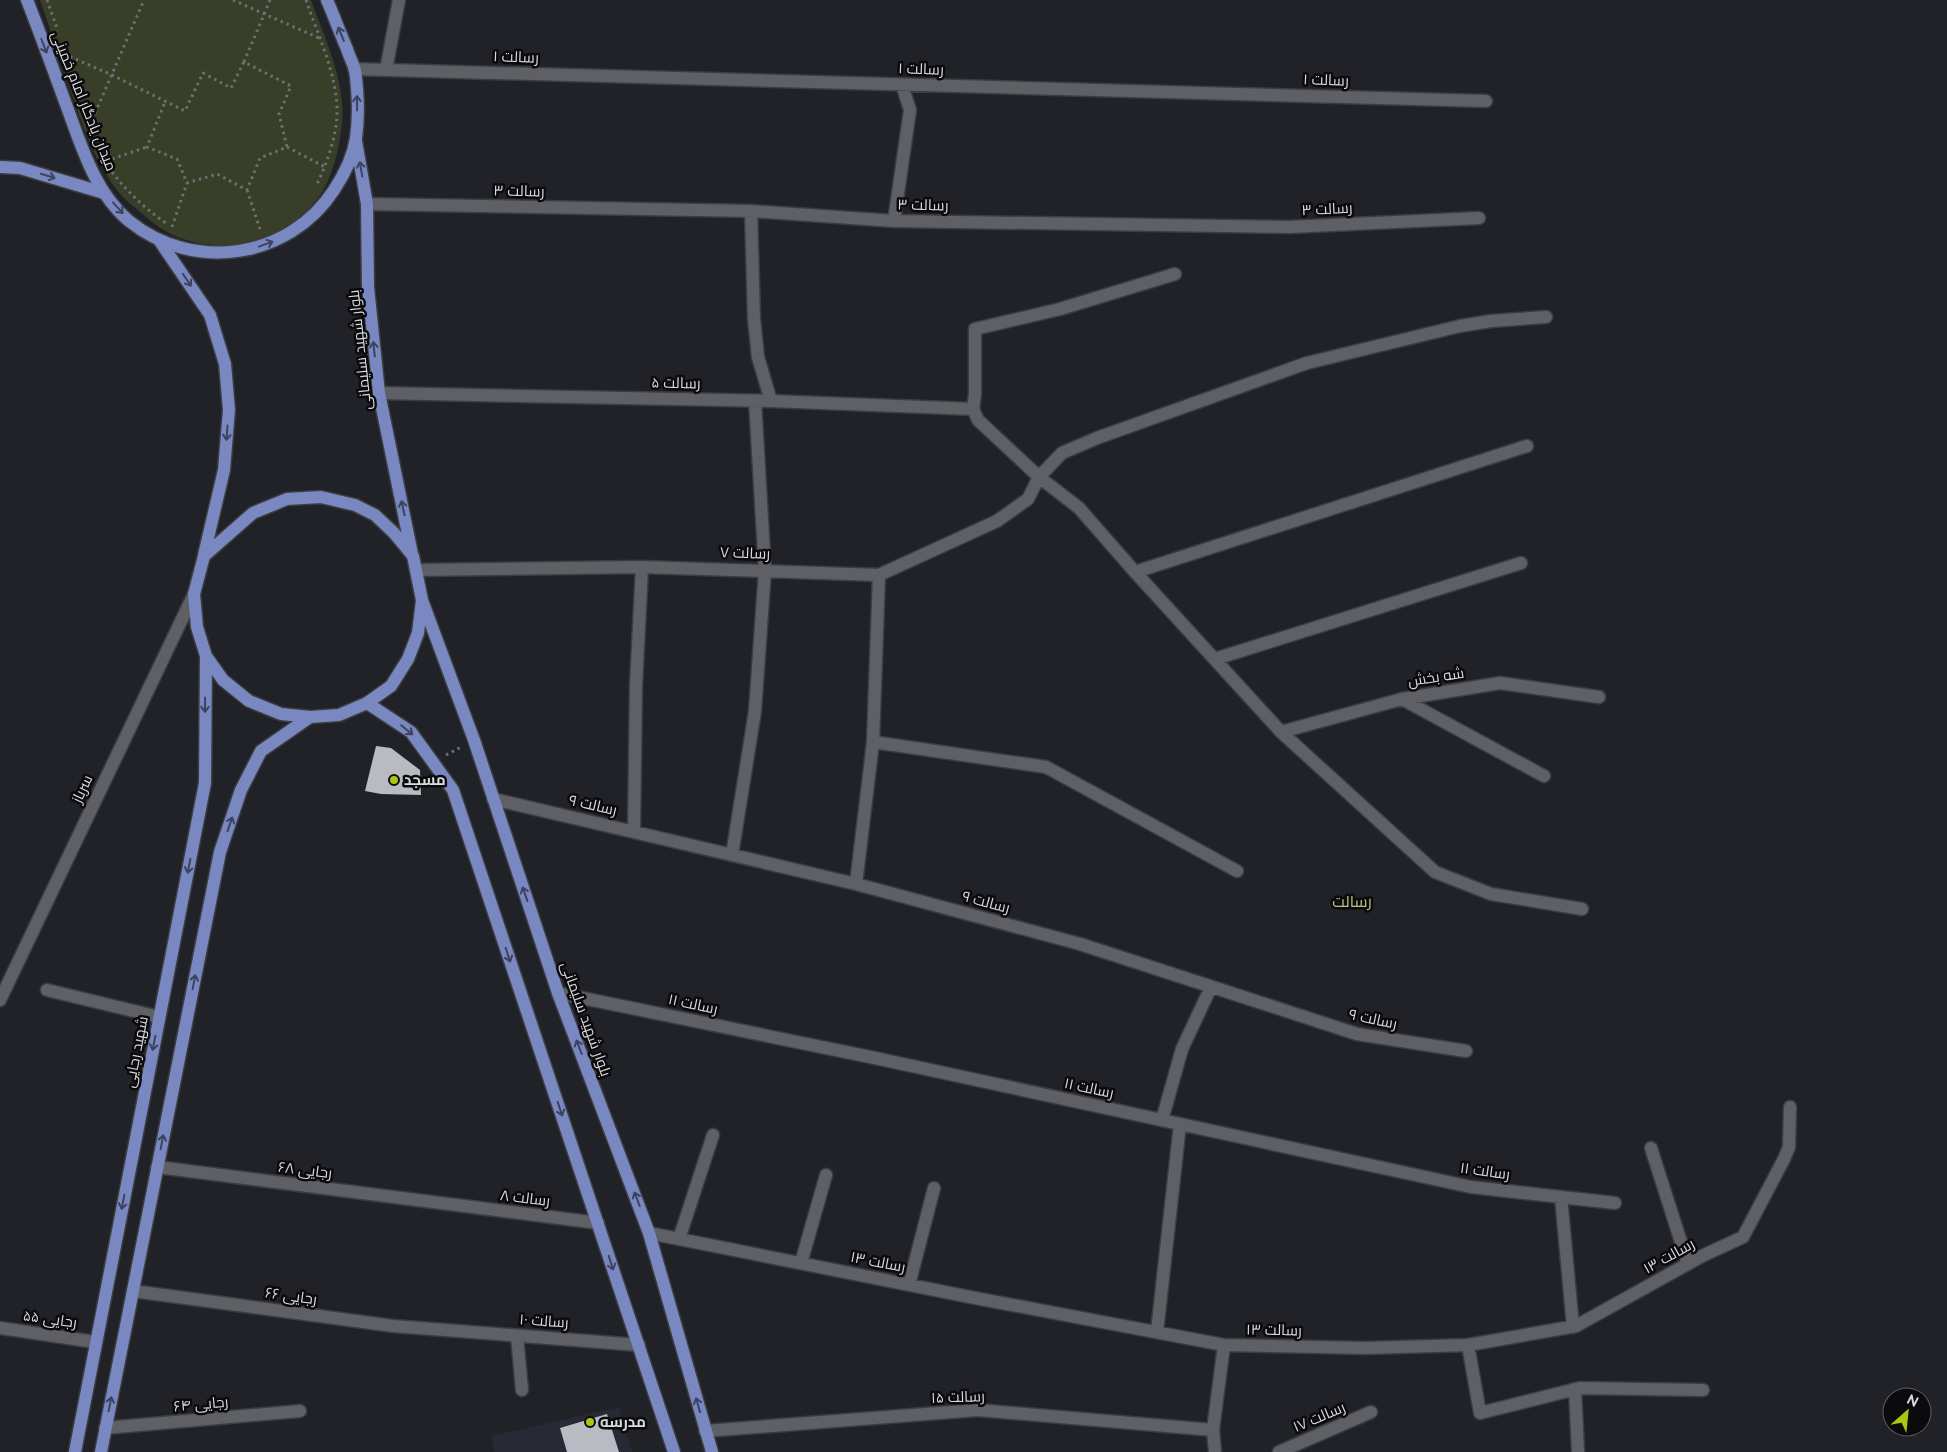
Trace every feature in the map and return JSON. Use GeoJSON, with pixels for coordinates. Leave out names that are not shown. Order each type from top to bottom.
{"type":"FeatureCollection","features":[{"type":"Feature","properties":{"kind":"main road","name":"میدان یادگار امام خمینی"},"geometry":{"type":"LineString","coordinates":[[27,0],[88,161],[104,194],[129,220],[159,240],[194,251],[230,253],[266,245],[298,229],[325,204],[345,174],[356,139],[357,103],[354,69],[327,0]]}},
{"type":"Feature","properties":{"kind":"main road","name":"بلوار شهید سلیمانی"},"geometry":{"type":"LineString","coordinates":[[356,139],[367,204],[368,287],[379,394],[422,600],[474,740],[558,993],[649,1232],[712,1452]]}},
{"type":"Feature","properties":{"kind":"main road"},"geometry":{"type":"LineString","coordinates":[[0,167],[20,168],[104,194]]}},
{"type":"Feature","properties":{"kind":"main road"},"geometry":{"type":"LineString","coordinates":[[159,240],[210,315],[225,364],[229,410],[224,470],[194,594],[197,627],[206,656],[223,680],[249,701],[280,714],[310,717],[339,716],[367,702],[391,686],[408,660],[418,633],[422,600]]}},
{"type":"Feature","properties":{"kind":"main road"},"geometry":{"type":"LineString","coordinates":[[204,556],[253,513],[287,498],[322,496],[355,505],[375,515],[394,533],[413,556]]}},
{"type":"Feature","properties":{"kind":"main road","name":"شهید رجایی"},"geometry":{"type":"LineString","coordinates":[[75,1452],[205,783],[206,656]]}},
{"type":"Feature","properties":{"kind":"main road"},"geometry":{"type":"LineString","coordinates":[[367,702],[411,732],[454,790],[674,1452]]}},
{"type":"Feature","properties":{"kind":"main road"},"geometry":{"type":"LineString","coordinates":[[101,1452],[220,852],[241,790],[261,752],[310,717]]}},
{"type":"Feature","properties":{"kind":"street"},"geometry":{"type":"LineString","coordinates":[[386,70],[399,0]]}},
{"type":"Feature","properties":{"kind":"street","name":"رسالت ۱"},"geometry":{"type":"LineString","coordinates":[[354,69],[1486,101]]}},
{"type":"Feature","properties":{"kind":"street"},"geometry":{"type":"LineString","coordinates":[[894,221],[910,110],[902,84]]}},
{"type":"Feature","properties":{"kind":"street","name":"رسالت ۳"},"geometry":{"type":"LineString","coordinates":[[367,204],[751,211],[894,221],[1290,227],[1479,218]]}},
{"type":"Feature","properties":{"kind":"street"},"geometry":{"type":"LineString","coordinates":[[751,211],[754,319],[758,357],[771,401]]}},
{"type":"Feature","properties":{"kind":"street"},"geometry":{"type":"LineString","coordinates":[[1175,274],[1060,309],[975,329],[975,394],[973,408],[978,420],[1039,477],[1079,508],[1281,732],[1435,872],[1491,894],[1582,909]]}},
{"type":"Feature","properties":{"kind":"street","name":"رسالت ۷"},"geometry":{"type":"LineString","coordinates":[[417,570],[642,567],[879,575],[997,521],[1028,499],[1039,477],[1062,453],[1106,435],[1307,363],[1460,326],[1491,321],[1546,317]]}},
{"type":"Feature","properties":{"kind":"street","name":"رسالت ۵"},"geometry":{"type":"LineString","coordinates":[[379,394],[771,401],[973,408]]}},
{"type":"Feature","properties":{"kind":"street"},"geometry":{"type":"LineString","coordinates":[[732,855],[755,711],[766,570],[755,401]]}},
{"type":"Feature","properties":{"kind":"street"},"geometry":{"type":"LineString","coordinates":[[1135,572],[1526,446]]}},
{"type":"Feature","properties":{"kind":"street"},"geometry":{"type":"LineString","coordinates":[[1214,659],[1521,563]]}},
{"type":"Feature","properties":{"kind":"street"},"geometry":{"type":"LineString","coordinates":[[634,832],[636,685],[642,567]]}},
{"type":"Feature","properties":{"kind":"street"},"geometry":{"type":"LineString","coordinates":[[856,884],[873,742],[879,575]]}},
{"type":"Feature","properties":{"kind":"street","name":"سرباز"},"geometry":{"type":"LineString","coordinates":[[0,1000],[194,594]]}},
{"type":"Feature","properties":{"kind":"street","name":"شه بخش"},"geometry":{"type":"LineString","coordinates":[[1281,732],[1402,699],[1500,683],[1599,696]]}},
{"type":"Feature","properties":{"kind":"street"},"geometry":{"type":"LineString","coordinates":[[1402,699],[1544,776]]}},
{"type":"Feature","properties":{"kind":"street"},"geometry":{"type":"LineString","coordinates":[[873,742],[1046,767],[1237,871]]}},
{"type":"Feature","properties":{"kind":"street","name":"رسالت ۹"},"geometry":{"type":"LineString","coordinates":[[493,799],[856,884],[1080,944],[1357,1034],[1466,1051]]}},
{"type":"Feature","properties":{"kind":"street"},"geometry":{"type":"LineString","coordinates":[[1162,1120],[1182,1049],[1211,987]]}},
{"type":"Feature","properties":{"kind":"street"},"geometry":{"type":"LineString","coordinates":[[47,990],[159,1017]]}},
{"type":"Feature","properties":{"kind":"street","name":"رسالت ۱۱"},"geometry":{"type":"LineString","coordinates":[[558,993],[875,1058],[1471,1187],[1615,1203]]}},
{"type":"Feature","properties":{"kind":"street","name":"رسالت ۱۳"},"geometry":{"type":"LineString","coordinates":[[649,1232],[909,1285],[1224,1345],[1365,1348],[1468,1345],[1573,1327],[1743,1236],[1789,1147],[1790,1107]]}},
{"type":"Feature","properties":{"kind":"street"},"geometry":{"type":"LineString","coordinates":[[1157,1332],[1180,1124]]}},
{"type":"Feature","properties":{"kind":"street"},"geometry":{"type":"LineString","coordinates":[[680,1239],[713,1135]]}},
{"type":"Feature","properties":{"kind":"street"},"geometry":{"type":"LineString","coordinates":[[1651,1148],[1688,1264]]}},
{"type":"Feature","properties":{"kind":"street","name":"رجایی ۶۸"},"geometry":{"type":"LineString","coordinates":[[157,1167],[449,1204]]}},
{"type":"Feature","properties":{"kind":"street"},"geometry":{"type":"LineString","coordinates":[[801,1263],[826,1175]]}},
{"type":"Feature","properties":{"kind":"street"},"geometry":{"type":"LineString","coordinates":[[909,1285],[934,1188]]}},
{"type":"Feature","properties":{"kind":"street"},"geometry":{"type":"LineString","coordinates":[[1561,1197],[1573,1327]]}},
{"type":"Feature","properties":{"kind":"street","name":"رسالت ۸"},"geometry":{"type":"LineString","coordinates":[[449,1204],[598,1223]]}},
{"type":"Feature","properties":{"kind":"street","name":"رجایی ۶۶"},"geometry":{"type":"LineString","coordinates":[[133,1291],[393,1326],[446,1330]]}},
{"type":"Feature","properties":{"kind":"street","name":"رجایی ۵۵"},"geometry":{"type":"LineString","coordinates":[[0,1328],[95,1342]]}},
{"type":"Feature","properties":{"kind":"street","name":"رسالت ۱۰"},"geometry":{"type":"LineString","coordinates":[[446,1330],[638,1345]]}},
{"type":"Feature","properties":{"kind":"street"},"geometry":{"type":"LineString","coordinates":[[517,1336],[522,1390]]}},
{"type":"Feature","properties":{"kind":"street"},"geometry":{"type":"LineString","coordinates":[[1216,1452],[1213,1430],[1224,1345]]}},
{"type":"Feature","properties":{"kind":"street"},"geometry":{"type":"LineString","coordinates":[[1468,1345],[1480,1413],[1580,1388],[1703,1390]]}},
{"type":"Feature","properties":{"kind":"street"},"geometry":{"type":"LineString","coordinates":[[1575,1389],[1578,1452]]}},
{"type":"Feature","properties":{"kind":"street","name":"رسالت ۱۵"},"geometry":{"type":"LineString","coordinates":[[705,1431],[978,1410],[1213,1430]]}},
{"type":"Feature","properties":{"kind":"street","name":"رجایی ۶۴"},"geometry":{"type":"LineString","coordinates":[[105,1428],[300,1411]]}},
{"type":"Feature","properties":{"kind":"street","name":"رسالت ۱۷"},"geometry":{"type":"LineString","coordinates":[[1279,1452],[1371,1412]]}},
{"type":"Feature","properties":{"kind":"path"},"geometry":{"type":"LineString","coordinates":[[47,0],[59,36]]}},
{"type":"Feature","properties":{"kind":"path"},"geometry":{"type":"LineString","coordinates":[[87,116],[90,127],[144,0]]}},
{"type":"Feature","properties":{"kind":"path"},"geometry":{"type":"LineString","coordinates":[[233,0],[319,38]]}},
{"type":"Feature","properties":{"kind":"path"},"geometry":{"type":"LineString","coordinates":[[68,62],[65,53],[185,111],[203,73],[231,88],[270,0]]}},
{"type":"Feature","properties":{"kind":"path"},"geometry":{"type":"LineString","coordinates":[[306,0],[335,92],[337,114],[325,166],[314,191]]}},
{"type":"Feature","properties":{"kind":"path"},"geometry":{"type":"LineString","coordinates":[[244,62],[291,86],[279,114],[287,147]]}},
{"type":"Feature","properties":{"kind":"path"},"geometry":{"type":"LineString","coordinates":[[146,147],[165,102]]}},
{"type":"Feature","properties":{"kind":"path"},"geometry":{"type":"LineString","coordinates":[[106,161],[146,147],[177,159],[187,183],[172,228]]}},
{"type":"Feature","properties":{"kind":"path"},"geometry":{"type":"LineString","coordinates":[[247,190],[260,158],[287,147],[325,166]]}},
{"type":"Feature","properties":{"kind":"path"},"geometry":{"type":"LineString","coordinates":[[102,153],[112,172],[126,190],[155,216],[172,228],[179,230]]}},
{"type":"Feature","properties":{"kind":"path"},"geometry":{"type":"LineString","coordinates":[[187,183],[217,174],[247,190],[263,232],[256,234]]}},
{"type":"Feature","properties":{"kind":"path"},"geometry":{"type":"LineString","coordinates":[[432,762],[474,740]]}},
{"type":"Feature","properties":{"kind":"shaded area","name":"مدرسه"},"geometry":{"type":"Polygon","coordinates":[[[619,1407],[632,1452],[494,1452],[491,1436],[619,1407]]]}},
{"type":"Feature","properties":{"kind":"green space"},"geometry":{"type":"Polygon","coordinates":[[[40,0],[311,0],[338,76],[342,108],[342,124],[337,155],[330,177],[320,196],[299,217],[283,228],[266,237],[247,242],[228,245],[189,241],[171,234],[158,226],[123,197],[103,170],[79,115],[40,0]]]}},
{"type":"Feature","properties":{"kind":"building","name":"مسجد"},"geometry":{"type":"Polygon","coordinates":[[[376,746],[391,748],[420,770],[421,795],[381,794],[365,791],[376,746]]]}},
{"type":"Feature","properties":{"kind":"building"},"geometry":{"type":"Polygon","coordinates":[[[607,1414],[619,1452],[567,1452],[560,1428],[607,1414]]]}},
{"type":"Feature","properties":{"kind":"place","name":"مسجد"},"geometry":{"type":"Point","coordinates":[394,780]}},
{"type":"Feature","properties":{"kind":"place","name":"مدرسه"},"geometry":{"type":"Point","coordinates":[590,1422]}},
{"type":"Feature","properties":{"kind":"district","name":"رسالت"},"geometry":{"type":"Point","coordinates":[1352,901]}}]}
